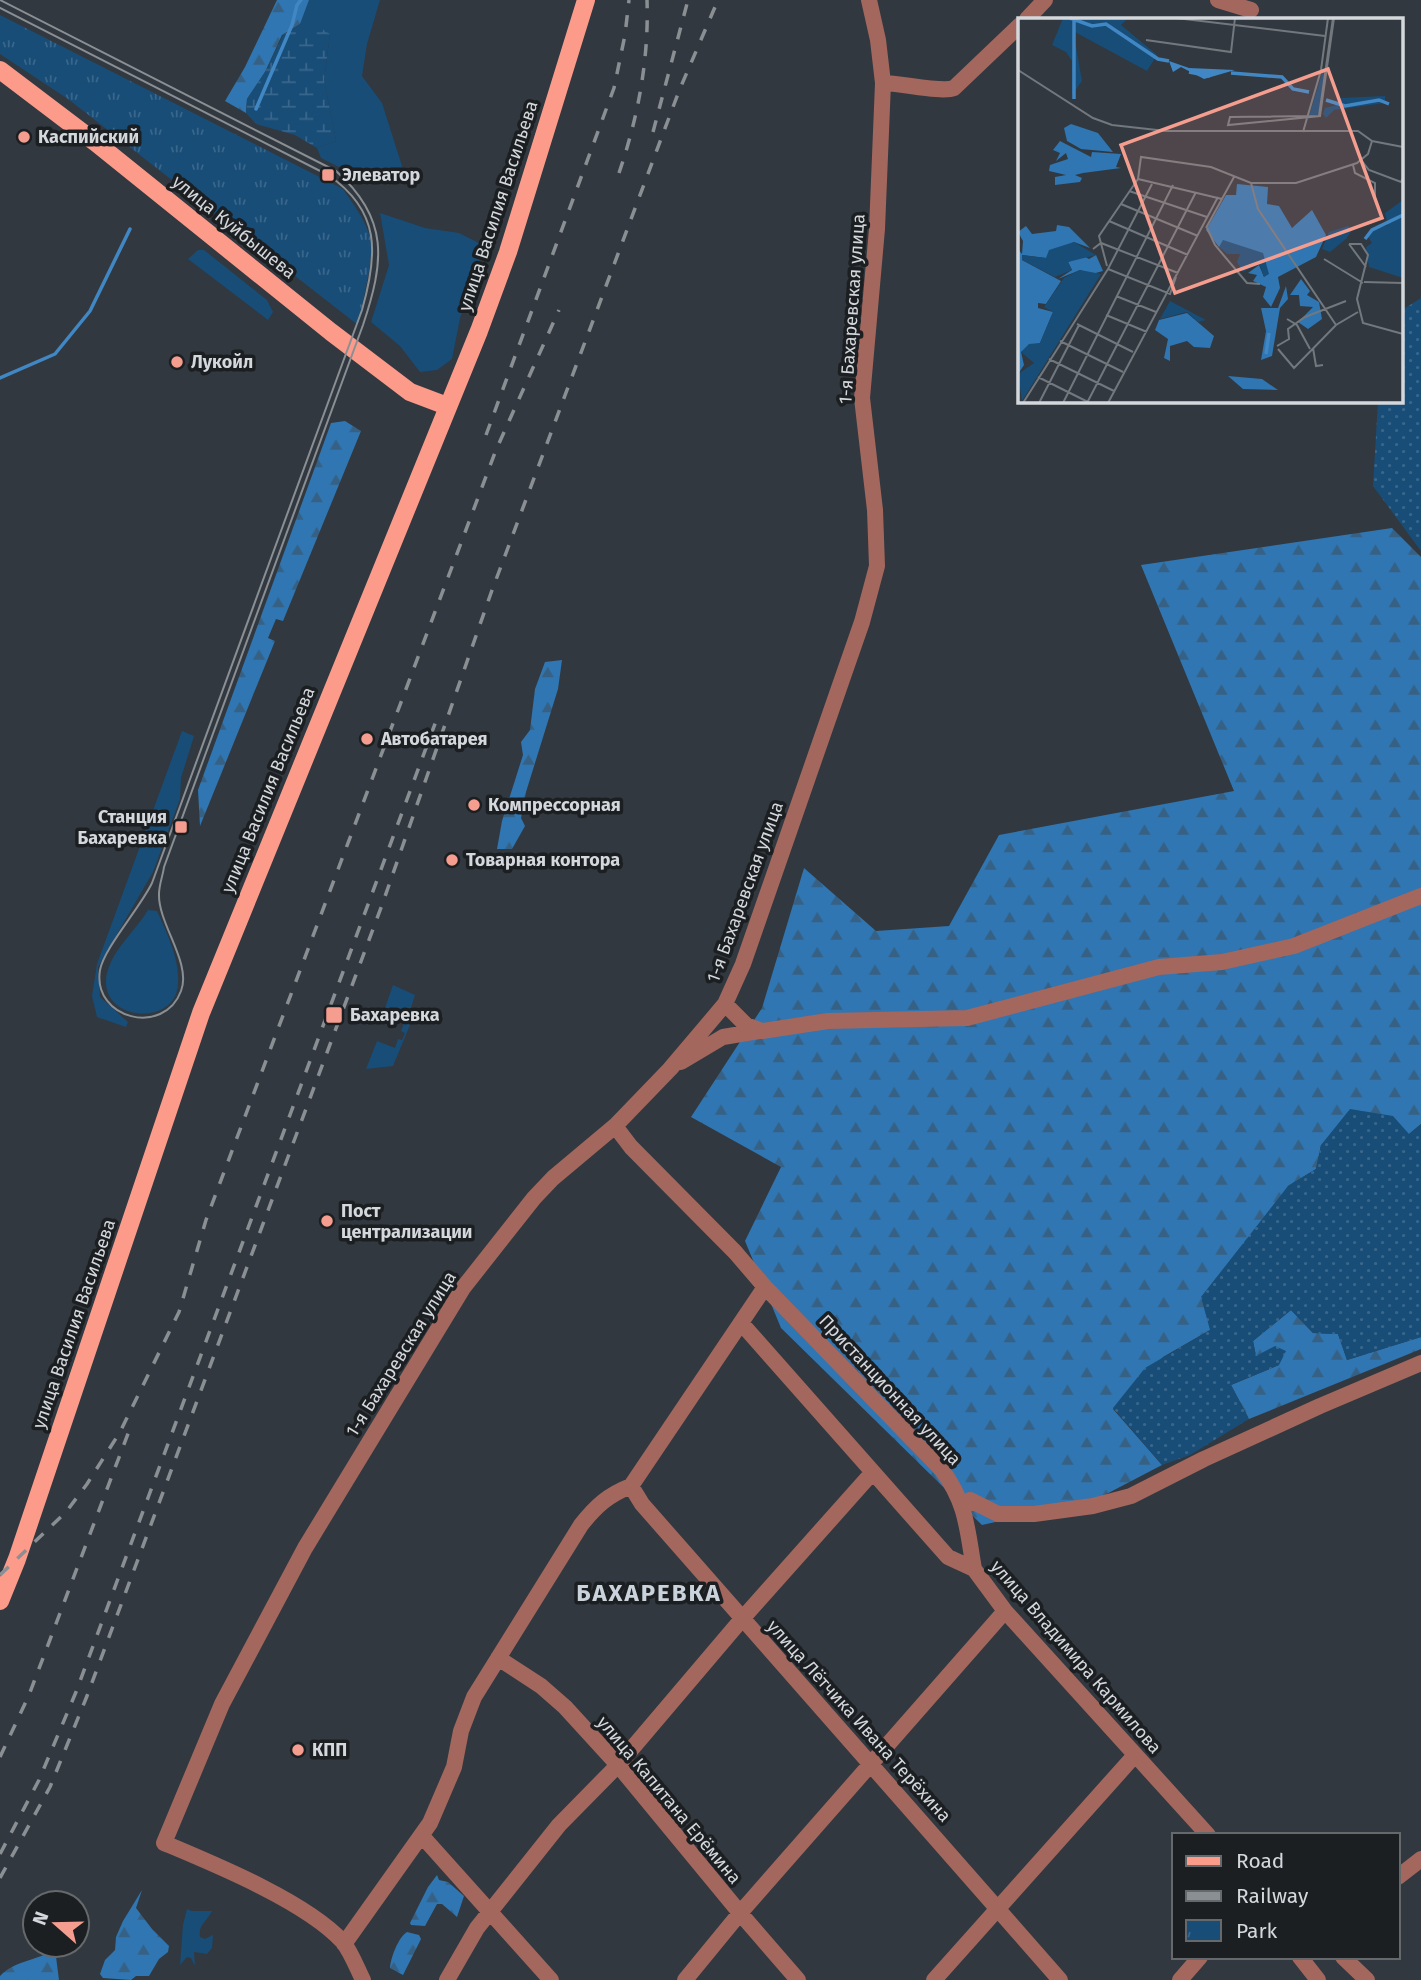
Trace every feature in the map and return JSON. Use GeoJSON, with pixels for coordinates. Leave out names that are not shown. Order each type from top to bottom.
{"type":"FeatureCollection","features":[{"type":"Feature","properties":{"kind":"main road","name":"улица Василия Васильева"},"geometry":{"type":"LineString","coordinates":[[0,1601],[17,1559],[201,1013],[509,252],[586,0]]}},
{"type":"Feature","properties":{"kind":"main road","name":"улица Куйбышева"},"geometry":{"type":"LineString","coordinates":[[0,70],[410,392],[447,406]]}},
{"type":"Feature","properties":{"kind":"street","name":"1-я Бахаревская улица"},"geometry":{"type":"LineString","coordinates":[[344,1944],[311,1917],[283,1900],[243,1878],[164,1843],[222,1704],[259,1633],[305,1548],[463,1288],[534,1198],[553,1178],[615,1126],[670,1069],[725,1004],[743,964],[862,622],[877,566],[875,510],[862,398],[877,229],[883,83],[878,40],[869,0]]}},
{"type":"Feature","properties":{"kind":"street"},"geometry":{"type":"LineString","coordinates":[[1028,18],[1045,0]]}},
{"type":"Feature","properties":{"kind":"street"},"geometry":{"type":"LineString","coordinates":[[1218,0],[1251,10]]}},
{"type":"Feature","properties":{"kind":"street"},"geometry":{"type":"LineString","coordinates":[[883,83],[904,83],[947,91],[954,88],[1018,27]]}},
{"type":"Feature","properties":{"kind":"street"},"geometry":{"type":"LineString","coordinates":[[670,1069],[723,1037],[828,1021],[967,1018],[1159,967],[1222,962],[1294,946],[1421,896]]}},
{"type":"Feature","properties":{"kind":"street"},"geometry":{"type":"LineString","coordinates":[[725,1004],[746,1025],[762,1031]]}},
{"type":"Feature","properties":{"kind":"street","name":"Пристанционная улица"},"geometry":{"type":"LineString","coordinates":[[615,1126],[631,1147],[735,1252],[765,1287],[942,1471],[954,1487],[964,1508],[974,1569]]}},
{"type":"Feature","properties":{"kind":"street"},"geometry":{"type":"LineString","coordinates":[[363,1980],[344,1944],[422,1836],[447,1785],[469,1707],[581,1525],[603,1500],[631,1486],[765,1287]]}},
{"type":"Feature","properties":{"kind":"street","name":"улица Владимира Кармилова"},"geometry":{"type":"LineString","coordinates":[[742,1324],[948,1557],[974,1569],[1005,1611],[1206,1833]]}},
{"type":"Feature","properties":{"kind":"street"},"geometry":{"type":"LineString","coordinates":[[964,1508],[970,1500],[998,1514],[1034,1514],[1093,1506],[1131,1496],[1203,1459],[1421,1363]]}},
{"type":"Feature","properties":{"kind":"street"},"geometry":{"type":"LineString","coordinates":[[447,1980],[466,1945],[490,1911],[559,1825],[618,1765],[741,1619],[872,1473]]}},
{"type":"Feature","properties":{"kind":"street","name":"улица Лётчика Ивана Терёхина"},"geometry":{"type":"LineString","coordinates":[[631,1486],[642,1504],[741,1619],[1060,1980]]}},
{"type":"Feature","properties":{"kind":"street"},"geometry":{"type":"LineString","coordinates":[[685,1980],[740,1913],[1005,1611]]}},
{"type":"Feature","properties":{"kind":"street","name":"улица Капитана Ерёмина"},"geometry":{"type":"LineString","coordinates":[[498,1658],[552,1695],[618,1765],[798,1980]]}},
{"type":"Feature","properties":{"kind":"street"},"geometry":{"type":"LineString","coordinates":[[934,1980],[1135,1755]]}},
{"type":"Feature","properties":{"kind":"street"},"geometry":{"type":"LineString","coordinates":[[422,1836],[551,1980]]}},
{"type":"Feature","properties":{"kind":"street"},"geometry":{"type":"LineString","coordinates":[[1400,1875],[1421,1859]]}},
{"type":"Feature","properties":{"kind":"street"},"geometry":{"type":"LineString","coordinates":[[1180,1980],[1198,1959]]}},
{"type":"Feature","properties":{"kind":"street"},"geometry":{"type":"LineString","coordinates":[[1302,1959],[1318,1980]]}},
{"type":"Feature","properties":{"kind":"street"},"geometry":{"type":"LineString","coordinates":[[1345,1959],[1367,1980]]}},
{"type":"Feature","properties":{"kind":"green space"},"geometry":{"type":"Polygon","coordinates":[[[277,0],[309,0],[300,24],[282,35],[265,72],[247,99],[246,113],[225,101],[245,67],[277,0]]]}},
{"type":"Feature","properties":{"kind":"green space"},"geometry":{"type":"Polygon","coordinates":[[[309,0],[380,0],[367,44],[362,76],[382,103],[402,166],[393,175],[363,179],[321,158],[317,148],[336,141],[324,80],[330,34],[300,24],[309,0]]]}},
{"type":"Feature","properties":{"kind":"green space"},"geometry":{"type":"Polygon","coordinates":[[[0,15],[343,189],[365,224],[371,245],[358,325],[68,99],[0,54],[0,15]]]}},
{"type":"Feature","properties":{"kind":"green space"},"geometry":{"type":"Polygon","coordinates":[[[300,24],[317,26],[330,34],[324,80],[336,141],[317,148],[295,135],[256,124],[246,113],[247,99],[265,72],[283,35],[300,24]]]}},
{"type":"Feature","properties":{"kind":"green space"},"geometry":{"type":"Polygon","coordinates":[[[380,213],[425,228],[459,233],[479,243],[480,264],[460,318],[452,359],[437,370],[420,372],[400,346],[371,322],[389,265],[380,213]]]}},
{"type":"Feature","properties":{"kind":"green space"},"geometry":{"type":"Polygon","coordinates":[[[198,250],[204,250],[267,300],[273,312],[268,320],[188,259],[198,250]]]}},
{"type":"Feature","properties":{"kind":"green space"},"geometry":{"type":"Polygon","coordinates":[[[1421,298],[1421,551],[1373,486],[1378,402],[1404,402],[1404,309],[1421,298]]]}},
{"type":"Feature","properties":{"kind":"green space"},"geometry":{"type":"Polygon","coordinates":[[[345,421],[361,431],[283,621],[276,619],[268,638],[275,641],[200,826],[198,790],[331,423],[345,421]]]}},
{"type":"Feature","properties":{"kind":"green space"},"geometry":{"type":"Polygon","coordinates":[[[1392,528],[1421,557],[1421,1124],[1409,1134],[1321,1145],[1316,1169],[1288,1186],[1210,1330],[1163,1357],[1113,1409],[1162,1465],[1095,1500],[982,1525],[781,1328],[745,1241],[781,1167],[691,1117],[762,1008],[804,868],[876,931],[949,926],[999,835],[1234,791],[1141,565],[1392,528]]]}},
{"type":"Feature","properties":{"kind":"green space"},"geometry":{"type":"Polygon","coordinates":[[[562,660],[558,689],[526,792],[521,818],[525,826],[512,849],[497,849],[502,821],[523,755],[521,742],[530,730],[535,689],[545,662],[562,660]]]}},
{"type":"Feature","properties":{"kind":"green space"},"geometry":{"type":"Polygon","coordinates":[[[182,731],[194,736],[181,778],[180,799],[153,872],[98,967],[100,997],[128,1022],[126,1027],[97,1017],[92,996],[97,964],[182,731]]]}},
{"type":"Feature","properties":{"kind":"green space"},"geometry":{"type":"Polygon","coordinates":[[[148,910],[157,911],[169,937],[177,966],[178,984],[174,998],[166,1007],[140,1014],[127,1011],[116,1004],[108,994],[106,980],[117,952],[148,910]]]}},
{"type":"Feature","properties":{"kind":"green space"},"geometry":{"type":"Polygon","coordinates":[[[393,985],[415,995],[408,1017],[385,1008],[393,985]]]}},
{"type":"Feature","properties":{"kind":"green space"},"geometry":{"type":"Polygon","coordinates":[[[404,1023],[410,1025],[393,1066],[366,1069],[377,1041],[395,1048],[398,1039],[402,1040],[405,1033],[401,1031],[404,1023]]]}},
{"type":"Feature","properties":{"kind":"green space"},"geometry":{"type":"Polygon","coordinates":[[[1350,1109],[1393,1116],[1409,1134],[1421,1124],[1421,1337],[1347,1360],[1338,1334],[1313,1333],[1291,1310],[1253,1341],[1256,1356],[1275,1346],[1286,1351],[1279,1365],[1231,1385],[1249,1419],[1190,1455],[1162,1465],[1113,1408],[1145,1368],[1210,1330],[1201,1297],[1288,1186],[1316,1169],[1321,1145],[1350,1109]]]}},
{"type":"Feature","properties":{"kind":"green space"},"geometry":{"type":"Polygon","coordinates":[[[1291,1310],[1313,1333],[1338,1334],[1347,1360],[1421,1337],[1421,1349],[1249,1419],[1231,1385],[1279,1365],[1256,1356],[1253,1341],[1291,1310]]]}},
{"type":"Feature","properties":{"kind":"green space"},"geometry":{"type":"Polygon","coordinates":[[[437,1875],[439,1880],[448,1882],[464,1896],[457,1917],[442,1904],[437,1904],[425,1926],[411,1925],[428,1887],[437,1875]]]}},
{"type":"Feature","properties":{"kind":"green space"},"geometry":{"type":"Polygon","coordinates":[[[142,1890],[136,1908],[169,1946],[168,1952],[159,1959],[149,1976],[136,1976],[131,1980],[103,1978],[100,1974],[105,1960],[115,1950],[116,1937],[123,1921],[142,1890]]]}},
{"type":"Feature","properties":{"kind":"green space"},"geometry":{"type":"Polygon","coordinates":[[[187,1909],[212,1911],[202,1926],[200,1937],[205,1939],[213,1935],[212,1948],[207,1954],[194,1952],[195,1966],[191,1958],[187,1957],[180,1965],[187,1909]]]}},
{"type":"Feature","properties":{"kind":"green space"},"geometry":{"type":"Polygon","coordinates":[[[407,1932],[419,1935],[421,1939],[403,1975],[390,1968],[396,1948],[407,1932]]]}},
{"type":"Feature","properties":{"kind":"green space"},"geometry":{"type":"Polygon","coordinates":[[[33,1959],[56,1959],[59,1980],[0,1980],[0,1976],[13,1967],[33,1959]]]}},
{"type":"Feature","properties":{"kind":"waterway"},"geometry":{"type":"LineString","coordinates":[[256,109],[301,0]]}},
{"type":"Feature","properties":{"kind":"waterway"},"geometry":{"type":"LineString","coordinates":[[0,378],[55,354],[90,311],[130,229]]}},
{"type":"Feature","properties":{"kind":"tram line"},"geometry":{"type":"LineString","coordinates":[[0,0],[336,171],[366,206],[378,242],[375,281],[363,325],[164,867],[159,891],[160,906],[182,968],[181,991],[172,1005],[160,1014],[146,1017],[131,1016],[118,1010],[107,1000],[100,987],[100,970],[108,951],[152,883],[362,310],[371,270],[371,235],[358,203],[328,175],[0,8]]}},
{"type":"Feature","properties":{"kind":"railway"},"geometry":{"type":"LineString","coordinates":[[486,435],[614,88],[629,0]]}},
{"type":"Feature","properties":{"kind":"railway"},"geometry":{"type":"LineString","coordinates":[[619,173],[641,88],[647,0]]}},
{"type":"Feature","properties":{"kind":"railway"},"geometry":{"type":"LineString","coordinates":[[653,132],[688,0]]}},
{"type":"Feature","properties":{"kind":"railway"},"geometry":{"type":"LineString","coordinates":[[0,1878],[50,1787],[87,1696],[382,905],[491,593],[679,91],[718,0]]}},
{"type":"Feature","properties":{"kind":"railway"},"geometry":{"type":"LineString","coordinates":[[0,1575],[66,1512],[87,1484],[120,1432],[179,1312],[206,1220],[496,450],[559,310]]}},
{"type":"Feature","properties":{"kind":"railway"},"geometry":{"type":"LineString","coordinates":[[0,1854],[39,1780],[76,1692],[436,721]]}},
{"type":"Feature","properties":{"kind":"railway"},"geometry":{"type":"LineString","coordinates":[[0,1757],[29,1695],[129,1431]]}},
{"type":"Feature","properties":{"kind":"place","name":"Каспийский"},"geometry":{"type":"Point","coordinates":[24,137]}},
{"type":"Feature","properties":{"kind":"place","name":"Элеватор"},"geometry":{"type":"Point","coordinates":[328,175]}},
{"type":"Feature","properties":{"kind":"place","name":"Лукойл"},"geometry":{"type":"Point","coordinates":[177,362]}},
{"type":"Feature","properties":{"kind":"place","name":"Автобатарея"},"geometry":{"type":"Point","coordinates":[367,739]}},
{"type":"Feature","properties":{"kind":"place","name":"Компрессорная"},"geometry":{"type":"Point","coordinates":[474,805]}},
{"type":"Feature","properties":{"kind":"place","name":"Станция Бахаревка"},"geometry":{"type":"Point","coordinates":[181,827]}},
{"type":"Feature","properties":{"kind":"place","name":"Товарная контора"},"geometry":{"type":"Point","coordinates":[452,860]}},
{"type":"Feature","properties":{"kind":"place","name":"Бахаревка"},"geometry":{"type":"Point","coordinates":[334,1015]}},
{"type":"Feature","properties":{"kind":"place","name":"Пост централизации"},"geometry":{"type":"Point","coordinates":[327,1221]}},
{"type":"Feature","properties":{"kind":"place","name":"КПП"},"geometry":{"type":"Point","coordinates":[298,1750]}},
{"type":"Feature","properties":{"kind":"district","name":"БАХАРЕВКА"},"geometry":{"type":"Point","coordinates":[649,1593]}}]}
